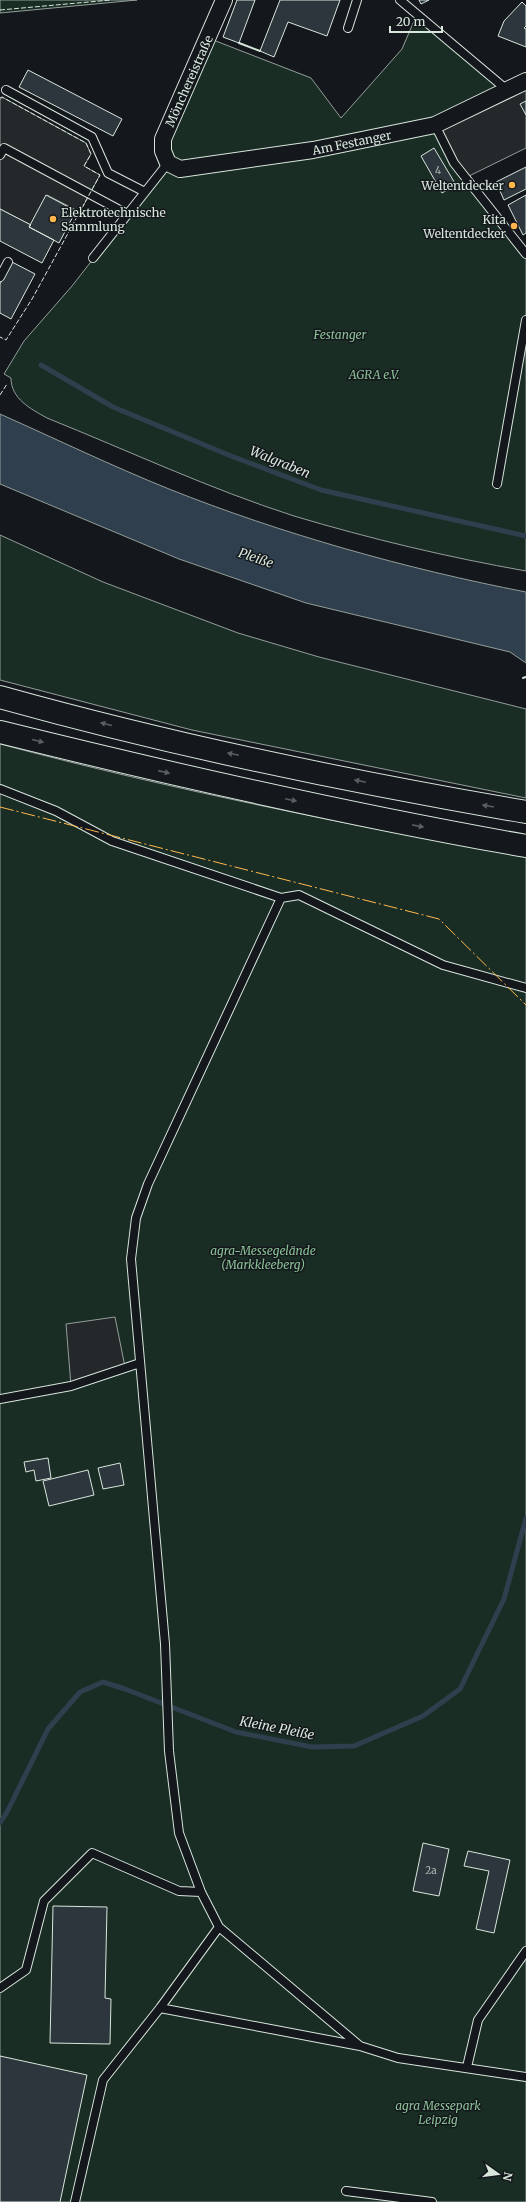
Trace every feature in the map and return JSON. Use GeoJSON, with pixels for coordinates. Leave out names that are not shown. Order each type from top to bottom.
{"type":"FeatureCollection","features":[{"type":"Feature","properties":{"kind":"highway"},"geometry":{"type":"LineString","coordinates":[[0,697],[216,750],[400,790],[526,812]]}},
{"type":"Feature","properties":{"kind":"highway"},"geometry":{"type":"LineString","coordinates":[[0,732],[211,783],[398,822],[526,846]]}},
{"type":"Feature","properties":{"kind":"street","name":"Mönchereistraße"},"geometry":{"type":"LineString","coordinates":[[168,163],[163,151],[163,139],[224,0]]}},
{"type":"Feature","properties":{"kind":"street","name":"Am Festanger"},"geometry":{"type":"LineString","coordinates":[[168,163],[180,169],[313,150],[435,125],[526,80]]}},
{"type":"Feature","properties":{"kind":"lane"},"geometry":{"type":"LineString","coordinates":[[348,28],[358,0]]}},
{"type":"Feature","properties":{"kind":"lane"},"geometry":{"type":"LineString","coordinates":[[400,0],[507,90]]}},
{"type":"Feature","properties":{"kind":"lane"},"geometry":{"type":"LineString","coordinates":[[6,90],[92,137],[108,173],[145,192]]}},
{"type":"Feature","properties":{"kind":"lane"},"geometry":{"type":"LineString","coordinates":[[435,125],[454,163],[526,254]]}},
{"type":"Feature","properties":{"kind":"lane"},"geometry":{"type":"LineString","coordinates":[[0,155],[4,148],[127,214]]}},
{"type":"Feature","properties":{"kind":"lane"},"geometry":{"type":"LineString","coordinates":[[93,258],[168,163]]}},
{"type":"Feature","properties":{"kind":"lane"},"geometry":{"type":"LineString","coordinates":[[0,277],[8,262]]}},
{"type":"Feature","properties":{"kind":"lane"},"geometry":{"type":"LineString","coordinates":[[497,484],[526,320]]}},
{"type":"Feature","properties":{"kind":"lane"},"geometry":{"type":"LineString","coordinates":[[0,789],[56,811],[112,841],[281,898],[299,895],[443,965],[526,988]]}},
{"type":"Feature","properties":{"kind":"lane"},"geometry":{"type":"LineString","coordinates":[[281,898],[148,1184],[136,1218],[130,1259],[166,1667],[169,1751],[179,1833],[201,1892],[219,1926],[360,2046]]}},
{"type":"Feature","properties":{"kind":"lane"},"geometry":{"type":"LineString","coordinates":[[0,1399],[71,1386],[140,1363]]}},
{"type":"Feature","properties":{"kind":"lane"},"geometry":{"type":"LineString","coordinates":[[0,1988],[26,1970],[44,1901],[92,1852],[179,1891],[201,1892]]}},
{"type":"Feature","properties":{"kind":"lane"},"geometry":{"type":"LineString","coordinates":[[75,2202],[102,2080],[160,2008],[219,1926]]}},
{"type":"Feature","properties":{"kind":"lane"},"geometry":{"type":"LineString","coordinates":[[467,2067],[478,2020],[526,1951]]}},
{"type":"Feature","properties":{"kind":"lane"},"geometry":{"type":"LineString","coordinates":[[160,2008],[360,2046],[398,2058],[467,2067],[526,2077]]}},
{"type":"Feature","properties":{"kind":"lane"},"geometry":{"type":"LineString","coordinates":[[346,2191],[432,2202]]}},
{"type":"Feature","properties":{"kind":"green space"},"geometry":{"type":"Polygon","coordinates":[[[0,0],[137,0],[0,13],[0,0]]]}},
{"type":"Feature","properties":{"kind":"green space","name":"Festanger"},"geometry":{"type":"Polygon","coordinates":[[[417,14],[507,90],[454,163],[526,254],[526,571],[438,554],[380,540],[294,516],[232,494],[47,418],[18,398],[14,392],[11,378],[4,374],[24,341],[72,286],[168,163],[163,151],[208,38],[311,78],[341,118],[402,49],[417,14]]]}},
{"type":"Feature","properties":{"kind":"green space"},"geometry":{"type":"Polygon","coordinates":[[[0,535],[103,582],[238,633],[319,657],[526,709],[526,798],[192,730],[0,680],[0,535]]]}},
{"type":"Feature","properties":{"kind":"green space","name":"agra-Messegelände (Markkleeberg)"},"geometry":{"type":"Polygon","coordinates":[[[0,744],[196,792],[526,857],[526,2202],[0,2202],[0,744]]]}},
{"type":"Feature","properties":{"kind":"shaded area"},"geometry":{"type":"Polygon","coordinates":[[[526,88],[526,148],[465,178],[435,125],[526,88]]]}},
{"type":"Feature","properties":{"kind":"shaded area"},"geometry":{"type":"Polygon","coordinates":[[[2,97],[86,143],[91,154],[84,166],[100,175],[80,212],[47,195],[31,225],[0,209],[0,100],[2,97]]]}},
{"type":"Feature","properties":{"kind":"shaded area"},"geometry":{"type":"Polygon","coordinates":[[[115,1317],[125,1367],[71,1386],[66,1324],[115,1317]]]}},
{"type":"Feature","properties":{"kind":"water","name":"Pleiße"},"geometry":{"type":"Polygon","coordinates":[[[0,414],[105,462],[169,489],[256,521],[345,549],[436,573],[526,592],[526,663],[510,652],[306,603],[179,559],[0,484],[0,414]]]}},
{"type":"Feature","properties":{"kind":"building"},"geometry":{"type":"Polygon","coordinates":[[[237,0],[255,0],[239,43],[223,37],[237,0]]]}},
{"type":"Feature","properties":{"kind":"building"},"geometry":{"type":"Polygon","coordinates":[[[280,0],[340,0],[327,36],[288,22],[274,57],[260,51],[280,0]]]}},
{"type":"Feature","properties":{"kind":"building"},"geometry":{"type":"Polygon","coordinates":[[[419,0],[429,0],[421,4],[419,0]]]}},
{"type":"Feature","properties":{"kind":"building"},"geometry":{"type":"Polygon","coordinates":[[[522,2],[526,6],[526,26],[524,28],[526,29],[526,47],[498,36],[504,21],[522,2]]]}},
{"type":"Feature","properties":{"kind":"building"},"geometry":{"type":"Polygon","coordinates":[[[28,70],[122,119],[113,136],[19,87],[28,70]]]}},
{"type":"Feature","properties":{"kind":"building"},"geometry":{"type":"Polygon","coordinates":[[[526,101],[526,115],[520,104],[526,101]]]}},
{"type":"Feature","properties":{"kind":"building"},"geometry":{"type":"Polygon","coordinates":[[[434,148],[456,185],[442,193],[421,156],[434,148]]]}},
{"type":"Feature","properties":{"kind":"building","name":"Weltentdecker"},"geometry":{"type":"Polygon","coordinates":[[[526,167],[526,189],[504,200],[496,182],[526,167]]]}},
{"type":"Feature","properties":{"kind":"building"},"geometry":{"type":"Polygon","coordinates":[[[46,195],[76,211],[59,243],[29,227],[46,195]]]}},
{"type":"Feature","properties":{"kind":"building"},"geometry":{"type":"Polygon","coordinates":[[[526,195],[526,233],[523,235],[508,205],[526,195]]]}},
{"type":"Feature","properties":{"kind":"building"},"geometry":{"type":"Polygon","coordinates":[[[0,209],[31,225],[29,227],[54,240],[42,263],[0,241],[0,209]]]}},
{"type":"Feature","properties":{"kind":"building"},"geometry":{"type":"Polygon","coordinates":[[[12,262],[35,274],[11,319],[0,313],[0,284],[12,262]]]}},
{"type":"Feature","properties":{"kind":"building"},"geometry":{"type":"Polygon","coordinates":[[[48,1458],[51,1478],[36,1481],[34,1470],[26,1472],[24,1462],[48,1458]]]}},
{"type":"Feature","properties":{"kind":"building"},"geometry":{"type":"Polygon","coordinates":[[[120,1463],[124,1485],[103,1489],[98,1468],[120,1463]]]}},
{"type":"Feature","properties":{"kind":"building"},"geometry":{"type":"Polygon","coordinates":[[[88,1470],[94,1495],[49,1506],[43,1481],[88,1470]]]}},
{"type":"Feature","properties":{"kind":"building"},"geometry":{"type":"Polygon","coordinates":[[[423,1843],[449,1849],[439,1896],[413,1891],[423,1843]]]}},
{"type":"Feature","properties":{"kind":"building"},"geometry":{"type":"Polygon","coordinates":[[[468,1851],[510,1860],[494,1933],[476,1929],[489,1871],[464,1866],[468,1851]]]}},
{"type":"Feature","properties":{"kind":"building"},"geometry":{"type":"Polygon","coordinates":[[[53,1906],[107,1907],[105,1998],[111,1999],[110,2044],[50,2043],[53,1906]]]}},
{"type":"Feature","properties":{"kind":"building"},"geometry":{"type":"Polygon","coordinates":[[[0,2056],[87,2075],[60,2202],[0,2202],[0,2056]]]}},
{"type":"Feature","properties":{"kind":"waterway","name":"Walgraben"},"geometry":{"type":"LineString","coordinates":[[41,365],[113,407],[231,456],[321,490],[526,536]]}},
{"type":"Feature","properties":{"kind":"waterway","name":"Kleine Pleiße"},"geometry":{"type":"LineString","coordinates":[[0,1823],[7,1812],[48,1729],[80,1692],[103,1682],[236,1732],[312,1747],[354,1746],[423,1716],[460,1689],[504,1599],[526,1518]]}},
{"type":"Feature","properties":{"kind":"fence"},"geometry":{"type":"LineString","coordinates":[[0,10],[111,0]]}},
{"type":"Feature","properties":{"kind":"fence"},"geometry":{"type":"LineString","coordinates":[[0,98],[2,97],[86,143],[91,154],[84,166],[100,175],[32,299],[6,340],[0,337]]}},
{"type":"Feature","properties":{"kind":"fence"},"geometry":{"type":"LineString","coordinates":[[0,395],[7,384]]}},
{"type":"Feature","properties":{"kind":"wall"},"geometry":{"type":"LineString","coordinates":[[239,43],[260,51]]}},
{"type":"Feature","properties":{"kind":"power"},"geometry":{"type":"LineString","coordinates":[[0,807],[439,919],[526,1005]]}},
{"type":"Feature","properties":{"kind":"place","name":"Weltentdecker"},"geometry":{"type":"Point","coordinates":[512,185]}},
{"type":"Feature","properties":{"kind":"place","name":"Elektrotechnische Sammlung"},"geometry":{"type":"Point","coordinates":[53,219]}},
{"type":"Feature","properties":{"kind":"place","name":"Kita Weltentdecker"},"geometry":{"type":"Point","coordinates":[514,226]}},
{"type":"Feature","properties":{"kind":"park label","name":"AGRA e.V."},"geometry":{"type":"Point","coordinates":[374,374]}},
{"type":"Feature","properties":{"kind":"park label","name":"agra Messepark Leipzig"},"geometry":{"type":"Point","coordinates":[438,2112]}}]}
